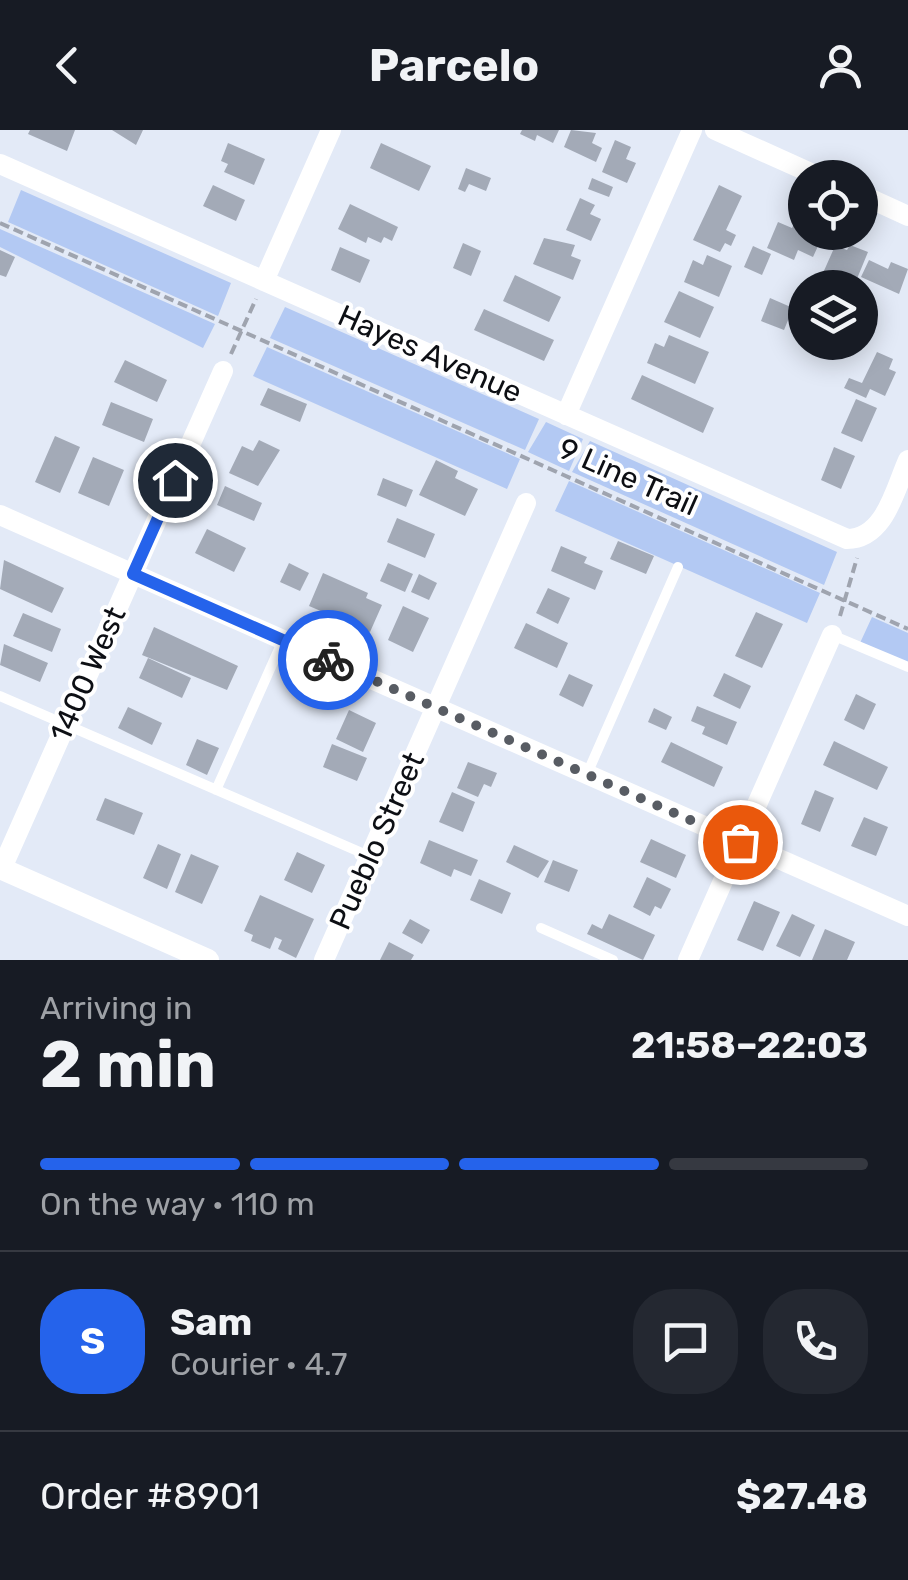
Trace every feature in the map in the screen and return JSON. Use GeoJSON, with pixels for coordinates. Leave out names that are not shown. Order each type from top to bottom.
{"type":"FeatureCollection","features":[{"type":"Feature","properties":{"kind":"street"},"geometry":{"type":"LineString","coordinates":[[264,281],[331,130]]}},
{"type":"Feature","properties":{"kind":"street"},"geometry":{"type":"LineString","coordinates":[[566,414],[692,130]]}},
{"type":"Feature","properties":{"kind":"street"},"geometry":{"type":"LineString","coordinates":[[715,130],[788,163]]}},
{"type":"Feature","properties":{"kind":"street","name":"Hayes Avenue"},"geometry":{"type":"LineString","coordinates":[[0,164],[846,539],[861,538]]}},
{"type":"Feature","properties":{"kind":"street"},"geometry":{"type":"LineString","coordinates":[[878,202],[908,216]]}},
{"type":"Feature","properties":{"kind":"street","name":"1400 West"},"geometry":{"type":"LineString","coordinates":[[1,868],[223,371]]}},
{"type":"Feature","properties":{"kind":"street"},"geometry":{"type":"LineString","coordinates":[[861,538],[882,518],[908,460]]}},
{"type":"Feature","properties":{"kind":"street","name":"Pueblo Street"},"geometry":{"type":"LineString","coordinates":[[324,960],[526,504]]}},
{"type":"Feature","properties":{"kind":"street"},"geometry":{"type":"LineString","coordinates":[[0,514],[908,916]]}},
{"type":"Feature","properties":{"kind":"street"},"geometry":{"type":"LineString","coordinates":[[688,960],[832,634]]}},
{"type":"Feature","properties":{"kind":"street"},"geometry":{"type":"LineString","coordinates":[[1,868],[208,960]]}},
{"type":"Feature","properties":{"kind":"lane"},"geometry":{"type":"LineString","coordinates":[[586,774],[678,568]]}},
{"type":"Feature","properties":{"kind":"lane"},"geometry":{"type":"LineString","coordinates":[[832,634],[908,668]]}},
{"type":"Feature","properties":{"kind":"lane"},"geometry":{"type":"LineString","coordinates":[[216,790],[283,640]]}},
{"type":"Feature","properties":{"kind":"lane"},"geometry":{"type":"LineString","coordinates":[[0,696],[370,856]]}},
{"type":"Feature","properties":{"kind":"lane"},"geometry":{"type":"LineString","coordinates":[[541,928],[613,960]]}},
{"type":"Feature","properties":{"kind":"path","name":"9 Line Trail"},"geometry":{"type":"LineString","coordinates":[[0,223],[908,629]]}},
{"type":"Feature","properties":{"kind":"path"},"geometry":{"type":"LineString","coordinates":[[223,371],[264,281]]}},
{"type":"Feature","properties":{"kind":"path"},"geometry":{"type":"LineString","coordinates":[[832,634],[846,600],[861,538]]}},
{"type":"Feature","properties":{"kind":"shaded area"},"geometry":{"type":"Polygon","coordinates":[[[21,190],[231,283],[218,316],[8,222],[21,190]]]}},
{"type":"Feature","properties":{"kind":"shaded area"},"geometry":{"type":"Polygon","coordinates":[[[0,229],[215,324],[203,348],[0,247],[0,229]]]}},
{"type":"Feature","properties":{"kind":"shaded area"},"geometry":{"type":"Polygon","coordinates":[[[285,307],[539,419],[525,450],[270,338],[285,307]]]}},
{"type":"Feature","properties":{"kind":"shaded area"},"geometry":{"type":"Polygon","coordinates":[[[267,347],[520,459],[507,489],[253,376],[267,347]]]}},
{"type":"Feature","properties":{"kind":"shaded area"},"geometry":{"type":"Polygon","coordinates":[[[546,422],[583,439],[569,471],[528,452],[546,422]]]}},
{"type":"Feature","properties":{"kind":"shaded area"},"geometry":{"type":"Polygon","coordinates":[[[590,441],[837,552],[824,585],[572,472],[590,441]]]}},
{"type":"Feature","properties":{"kind":"shaded area"},"geometry":{"type":"Polygon","coordinates":[[[569,481],[820,593],[807,623],[555,511],[569,481]]]}},
{"type":"Feature","properties":{"kind":"shaded area"},"geometry":{"type":"Polygon","coordinates":[[[872,617],[908,633],[908,666],[860,643],[872,617]]]}},
{"type":"Feature","properties":{"kind":"building"},"geometry":{"type":"Polygon","coordinates":[[[30,130],[75,130],[67,151],[28,134],[30,130]]]}},
{"type":"Feature","properties":{"kind":"building"},"geometry":{"type":"Polygon","coordinates":[[[112,130],[143,130],[136,145],[112,130]]]}},
{"type":"Feature","properties":{"kind":"building"},"geometry":{"type":"Polygon","coordinates":[[[522,130],[559,130],[553,143],[537,135],[535,141],[520,134],[522,130]]]}},
{"type":"Feature","properties":{"kind":"building"},"geometry":{"type":"Polygon","coordinates":[[[571,130],[596,133],[592,143],[602,148],[596,162],[564,147],[571,130]]]}},
{"type":"Feature","properties":{"kind":"building"},"geometry":{"type":"Polygon","coordinates":[[[615,140],[631,147],[626,159],[636,163],[627,183],[602,172],[615,140]]]}},
{"type":"Feature","properties":{"kind":"building"},"geometry":{"type":"Polygon","coordinates":[[[228,143],[265,159],[254,185],[224,172],[228,164],[221,161],[228,143]]]}},
{"type":"Feature","properties":{"kind":"building"},"geometry":{"type":"Polygon","coordinates":[[[381,143],[431,166],[419,191],[370,168],[381,143]]]}},
{"type":"Feature","properties":{"kind":"building"},"geometry":{"type":"Polygon","coordinates":[[[466,168],[491,178],[486,191],[469,184],[465,192],[458,189],[466,168]]]}},
{"type":"Feature","properties":{"kind":"building"},"geometry":{"type":"Polygon","coordinates":[[[592,178],[613,187],[609,197],[588,189],[592,178]]]}},
{"type":"Feature","properties":{"kind":"building"},"geometry":{"type":"Polygon","coordinates":[[[213,185],[245,200],[236,221],[203,206],[213,185]]]}},
{"type":"Feature","properties":{"kind":"building"},"geometry":{"type":"Polygon","coordinates":[[[719,185],[742,196],[726,230],[736,235],[731,246],[725,243],[720,252],[693,240],[719,185]]]}},
{"type":"Feature","properties":{"kind":"building"},"geometry":{"type":"Polygon","coordinates":[[[580,198],[595,205],[590,214],[601,219],[591,241],[566,230],[580,198]]]}},
{"type":"Feature","properties":{"kind":"building"},"geometry":{"type":"Polygon","coordinates":[[[350,204],[398,227],[392,241],[384,237],[381,243],[368,237],[366,243],[338,229],[350,204]]]}},
{"type":"Feature","properties":{"kind":"building"},"geometry":{"type":"Polygon","coordinates":[[[778,222],[788,226],[788,250],[798,250],[794,260],[767,248],[778,222]]]}},
{"type":"Feature","properties":{"kind":"building"},"geometry":{"type":"Polygon","coordinates":[[[544,238],[575,245],[571,256],[581,260],[573,280],[533,264],[544,238]]]}},
{"type":"Feature","properties":{"kind":"building"},"geometry":{"type":"Polygon","coordinates":[[[463,243],[481,251],[471,276],[453,268],[463,243]]]}},
{"type":"Feature","properties":{"kind":"building"},"geometry":{"type":"Polygon","coordinates":[[[753,246],[771,254],[762,275],[744,267],[753,246]]]}},
{"type":"Feature","properties":{"kind":"building"},"geometry":{"type":"Polygon","coordinates":[[[340,247],[370,260],[360,283],[331,270],[340,247]]]}},
{"type":"Feature","properties":{"kind":"building"},"geometry":{"type":"Polygon","coordinates":[[[0,250],[15,257],[6,277],[0,275],[0,250]]]}},
{"type":"Feature","properties":{"kind":"building"},"geometry":{"type":"Polygon","coordinates":[[[798,250],[816,250],[813,257],[798,250]]]}},
{"type":"Feature","properties":{"kind":"building"},"geometry":{"type":"Polygon","coordinates":[[[833,250],[868,252],[861,270],[824,270],[833,250]]]}},
{"type":"Feature","properties":{"kind":"building"},"geometry":{"type":"Polygon","coordinates":[[[707,255],[732,266],[719,297],[684,282],[693,260],[703,265],[707,255]]]}},
{"type":"Feature","properties":{"kind":"building"},"geometry":{"type":"Polygon","coordinates":[[[869,260],[888,269],[891,262],[908,269],[899,294],[878,285],[878,270],[864,270],[869,260]]]}},
{"type":"Feature","properties":{"kind":"building"},"geometry":{"type":"Polygon","coordinates":[[[515,275],[561,297],[549,322],[503,301],[515,275]]]}},
{"type":"Feature","properties":{"kind":"building"},"geometry":{"type":"Polygon","coordinates":[[[679,291],[714,307],[700,338],[664,322],[679,291]]]}},
{"type":"Feature","properties":{"kind":"building"},"geometry":{"type":"Polygon","coordinates":[[[770,298],[788,306],[784,330],[761,321],[770,298]]]}},
{"type":"Feature","properties":{"kind":"building"},"geometry":{"type":"Polygon","coordinates":[[[484,309],[554,340],[544,361],[474,330],[484,309]]]}},
{"type":"Feature","properties":{"kind":"building"},"geometry":{"type":"Polygon","coordinates":[[[669,335],[709,352],[695,384],[647,363],[655,343],[664,347],[669,335]]]}},
{"type":"Feature","properties":{"kind":"building"},"geometry":{"type":"Polygon","coordinates":[[[878,352],[893,359],[889,369],[896,372],[885,396],[870,389],[866,398],[844,388],[849,378],[862,383],[873,360],[878,360],[878,352]]]}},
{"type":"Feature","properties":{"kind":"building"},"geometry":{"type":"Polygon","coordinates":[[[125,360],[167,380],[157,402],[114,382],[125,360]]]}},
{"type":"Feature","properties":{"kind":"building"},"geometry":{"type":"Polygon","coordinates":[[[642,375],[714,408],[703,433],[631,399],[642,375]]]}},
{"type":"Feature","properties":{"kind":"building"},"geometry":{"type":"Polygon","coordinates":[[[268,388],[307,404],[300,422],[260,405],[268,388]]]}},
{"type":"Feature","properties":{"kind":"building"},"geometry":{"type":"Polygon","coordinates":[[[856,399],[877,408],[862,442],[841,433],[856,399]]]}},
{"type":"Feature","properties":{"kind":"building"},"geometry":{"type":"Polygon","coordinates":[[[111,402],[153,419],[144,442],[102,425],[111,402]]]}},
{"type":"Feature","properties":{"kind":"building"},"geometry":{"type":"Polygon","coordinates":[[[55,436],[80,447],[60,493],[35,482],[55,436]]]}},
{"type":"Feature","properties":{"kind":"building"},"geometry":{"type":"Polygon","coordinates":[[[259,440],[280,450],[258,486],[229,473],[242,446],[253,451],[259,440]]]}},
{"type":"Feature","properties":{"kind":"building"},"geometry":{"type":"Polygon","coordinates":[[[834,447],[855,456],[841,489],[821,480],[834,447]]]}},
{"type":"Feature","properties":{"kind":"building"},"geometry":{"type":"Polygon","coordinates":[[[93,457],[124,470],[109,506],[78,493],[93,457]]]}},
{"type":"Feature","properties":{"kind":"building"},"geometry":{"type":"Polygon","coordinates":[[[436,460],[458,471],[455,478],[478,489],[465,516],[419,495],[436,460]]]}},
{"type":"Feature","properties":{"kind":"building"},"geometry":{"type":"Polygon","coordinates":[[[383,478],[413,490],[406,507],[377,495],[383,478]]]}},
{"type":"Feature","properties":{"kind":"building"},"geometry":{"type":"Polygon","coordinates":[[[225,486],[262,503],[254,521],[217,505],[225,486]]]}},
{"type":"Feature","properties":{"kind":"building"},"geometry":{"type":"Polygon","coordinates":[[[397,518],[435,534],[425,558],[387,542],[397,518]]]}},
{"type":"Feature","properties":{"kind":"building"},"geometry":{"type":"Polygon","coordinates":[[[207,529],[246,548],[234,572],[195,553],[207,529]]]}},
{"type":"Feature","properties":{"kind":"building"},"geometry":{"type":"Polygon","coordinates":[[[618,541],[654,556],[646,574],[610,559],[618,541]]]}},
{"type":"Feature","properties":{"kind":"building"},"geometry":{"type":"Polygon","coordinates":[[[561,546],[587,557],[584,563],[603,571],[595,590],[551,571],[561,546]]]}},
{"type":"Feature","properties":{"kind":"building"},"geometry":{"type":"Polygon","coordinates":[[[4,560],[64,588],[52,613],[0,589],[4,560]]]}},
{"type":"Feature","properties":{"kind":"building"},"geometry":{"type":"Polygon","coordinates":[[[289,563],[309,573],[300,591],[280,582],[289,563]]]}},
{"type":"Feature","properties":{"kind":"building"},"geometry":{"type":"Polygon","coordinates":[[[388,563],[413,574],[405,592],[380,581],[388,563]]]}},
{"type":"Feature","properties":{"kind":"building"},"geometry":{"type":"Polygon","coordinates":[[[323,573],[368,593],[366,598],[382,605],[370,632],[309,606],[323,573]]]}},
{"type":"Feature","properties":{"kind":"building"},"geometry":{"type":"Polygon","coordinates":[[[419,574],[437,583],[429,600],[411,592],[419,574]]]}},
{"type":"Feature","properties":{"kind":"building"},"geometry":{"type":"Polygon","coordinates":[[[548,588],[570,598],[558,624],[536,613],[548,588]]]}},
{"type":"Feature","properties":{"kind":"building"},"geometry":{"type":"Polygon","coordinates":[[[403,606],[429,618],[413,652],[388,640],[403,606]]]}},
{"type":"Feature","properties":{"kind":"building"},"geometry":{"type":"Polygon","coordinates":[[[756,612],[783,624],[762,668],[735,656],[756,612]]]}},
{"type":"Feature","properties":{"kind":"building"},"geometry":{"type":"Polygon","coordinates":[[[23,613],[61,629],[52,652],[13,636],[23,613]]]}},
{"type":"Feature","properties":{"kind":"building"},"geometry":{"type":"Polygon","coordinates":[[[526,623],[568,643],[557,668],[514,648],[526,623]]]}},
{"type":"Feature","properties":{"kind":"building"},"geometry":{"type":"Polygon","coordinates":[[[154,627],[238,666],[227,690],[142,655],[154,627]]]}},
{"type":"Feature","properties":{"kind":"building"},"geometry":{"type":"Polygon","coordinates":[[[4,644],[48,663],[40,682],[0,665],[4,644]]]}},
{"type":"Feature","properties":{"kind":"building"},"geometry":{"type":"Polygon","coordinates":[[[148,658],[191,678],[182,698],[139,678],[148,658]]]}},
{"type":"Feature","properties":{"kind":"building"},"geometry":{"type":"Polygon","coordinates":[[[724,673],[751,686],[740,709],[713,696],[724,673]]]}},
{"type":"Feature","properties":{"kind":"building"},"geometry":{"type":"Polygon","coordinates":[[[569,674],[593,685],[583,707],[559,695],[569,674]]]}},
{"type":"Feature","properties":{"kind":"building"},"geometry":{"type":"Polygon","coordinates":[[[856,694],[876,704],[864,730],[844,720],[856,694]]]}},
{"type":"Feature","properties":{"kind":"building"},"geometry":{"type":"Polygon","coordinates":[[[697,706],[737,722],[727,745],[702,734],[705,727],[691,721],[697,706]]]}},
{"type":"Feature","properties":{"kind":"building"},"geometry":{"type":"Polygon","coordinates":[[[128,707],[162,723],[152,745],[118,728],[128,707]]]}},
{"type":"Feature","properties":{"kind":"building"},"geometry":{"type":"Polygon","coordinates":[[[654,708],[672,717],[666,730],[648,722],[654,708]]]}},
{"type":"Feature","properties":{"kind":"building"},"geometry":{"type":"Polygon","coordinates":[[[349,710],[376,723],[363,752],[336,739],[349,710]]]}},
{"type":"Feature","properties":{"kind":"building"},"geometry":{"type":"Polygon","coordinates":[[[197,739],[219,748],[207,775],[186,765],[197,739]]]}},
{"type":"Feature","properties":{"kind":"building"},"geometry":{"type":"Polygon","coordinates":[[[834,741],[888,767],[877,790],[823,765],[834,741]]]}},
{"type":"Feature","properties":{"kind":"building"},"geometry":{"type":"Polygon","coordinates":[[[671,742],[723,767],[714,787],[661,762],[671,742]]]}},
{"type":"Feature","properties":{"kind":"building"},"geometry":{"type":"Polygon","coordinates":[[[332,744],[367,758],[357,781],[323,767],[332,744]]]}},
{"type":"Feature","properties":{"kind":"building"},"geometry":{"type":"Polygon","coordinates":[[[468,762],[497,773],[491,787],[484,784],[478,797],[457,788],[468,762]]]}},
{"type":"Feature","properties":{"kind":"building"},"geometry":{"type":"Polygon","coordinates":[[[815,790],[834,798],[820,832],[801,824],[815,790]]]}},
{"type":"Feature","properties":{"kind":"building"},"geometry":{"type":"Polygon","coordinates":[[[452,792],[475,802],[463,832],[439,822],[452,792]]]}},
{"type":"Feature","properties":{"kind":"building"},"geometry":{"type":"Polygon","coordinates":[[[105,798],[143,813],[134,835],[96,820],[105,798]]]}},
{"type":"Feature","properties":{"kind":"building"},"geometry":{"type":"Polygon","coordinates":[[[864,817],[888,827],[876,856],[851,846],[864,817]]]}},
{"type":"Feature","properties":{"kind":"building"},"geometry":{"type":"Polygon","coordinates":[[[651,839],[686,855],[676,878],[640,862],[651,839]]]}},
{"type":"Feature","properties":{"kind":"building"},"geometry":{"type":"Polygon","coordinates":[[[429,840],[478,860],[471,876],[454,869],[451,877],[420,863],[429,840]]]}},
{"type":"Feature","properties":{"kind":"building"},"geometry":{"type":"Polygon","coordinates":[[[158,844],[181,854],[167,889],[143,878],[158,844]]]}},
{"type":"Feature","properties":{"kind":"building"},"geometry":{"type":"Polygon","coordinates":[[[514,845],[549,861],[538,878],[506,862],[514,845]]]}},
{"type":"Feature","properties":{"kind":"building"},"geometry":{"type":"Polygon","coordinates":[[[297,852],[325,865],[312,893],[284,880],[297,852]]]}},
{"type":"Feature","properties":{"kind":"building"},"geometry":{"type":"Polygon","coordinates":[[[191,854],[219,866],[202,904],[175,892],[191,854]]]}},
{"type":"Feature","properties":{"kind":"building"},"geometry":{"type":"Polygon","coordinates":[[[553,860],[578,870],[569,892],[544,882],[553,860]]]}},
{"type":"Feature","properties":{"kind":"building"},"geometry":{"type":"Polygon","coordinates":[[[647,877],[671,889],[661,909],[655,906],[650,916],[633,907],[647,877]]]}},
{"type":"Feature","properties":{"kind":"building"},"geometry":{"type":"Polygon","coordinates":[[[479,879],[511,893],[502,914],[470,900],[479,879]]]}},
{"type":"Feature","properties":{"kind":"building"},"geometry":{"type":"Polygon","coordinates":[[[260,895],[314,919],[296,958],[278,949],[282,940],[275,937],[270,949],[251,941],[253,935],[244,931],[260,895]]]}},
{"type":"Feature","properties":{"kind":"building"},"geometry":{"type":"Polygon","coordinates":[[[754,901],[780,912],[763,951],[737,940],[754,901]]]}},
{"type":"Feature","properties":{"kind":"building"},"geometry":{"type":"Polygon","coordinates":[[[609,914],[655,935],[643,960],[587,934],[592,924],[602,929],[609,914]]]}},
{"type":"Feature","properties":{"kind":"building"},"geometry":{"type":"Polygon","coordinates":[[[792,914],[815,925],[800,957],[776,946],[792,914]]]}},
{"type":"Feature","properties":{"kind":"building"},"geometry":{"type":"Polygon","coordinates":[[[410,919],[430,930],[422,944],[402,933],[410,919]]]}},
{"type":"Feature","properties":{"kind":"building"},"geometry":{"type":"Polygon","coordinates":[[[825,929],[855,942],[847,960],[812,960],[825,929]]]}},
{"type":"Feature","properties":{"kind":"building"},"geometry":{"type":"Polygon","coordinates":[[[389,942],[414,955],[411,960],[380,960],[389,942]]]}},
{"type":"Feature","properties":{"kind":"way so far"},"geometry":{"type":"LineString","coordinates":[[328,660],[740,842]]}},
{"type":"Feature","properties":{"kind":"route"},"geometry":{"type":"LineString","coordinates":[[175,480],[133,574],[328,660]]}}]}
